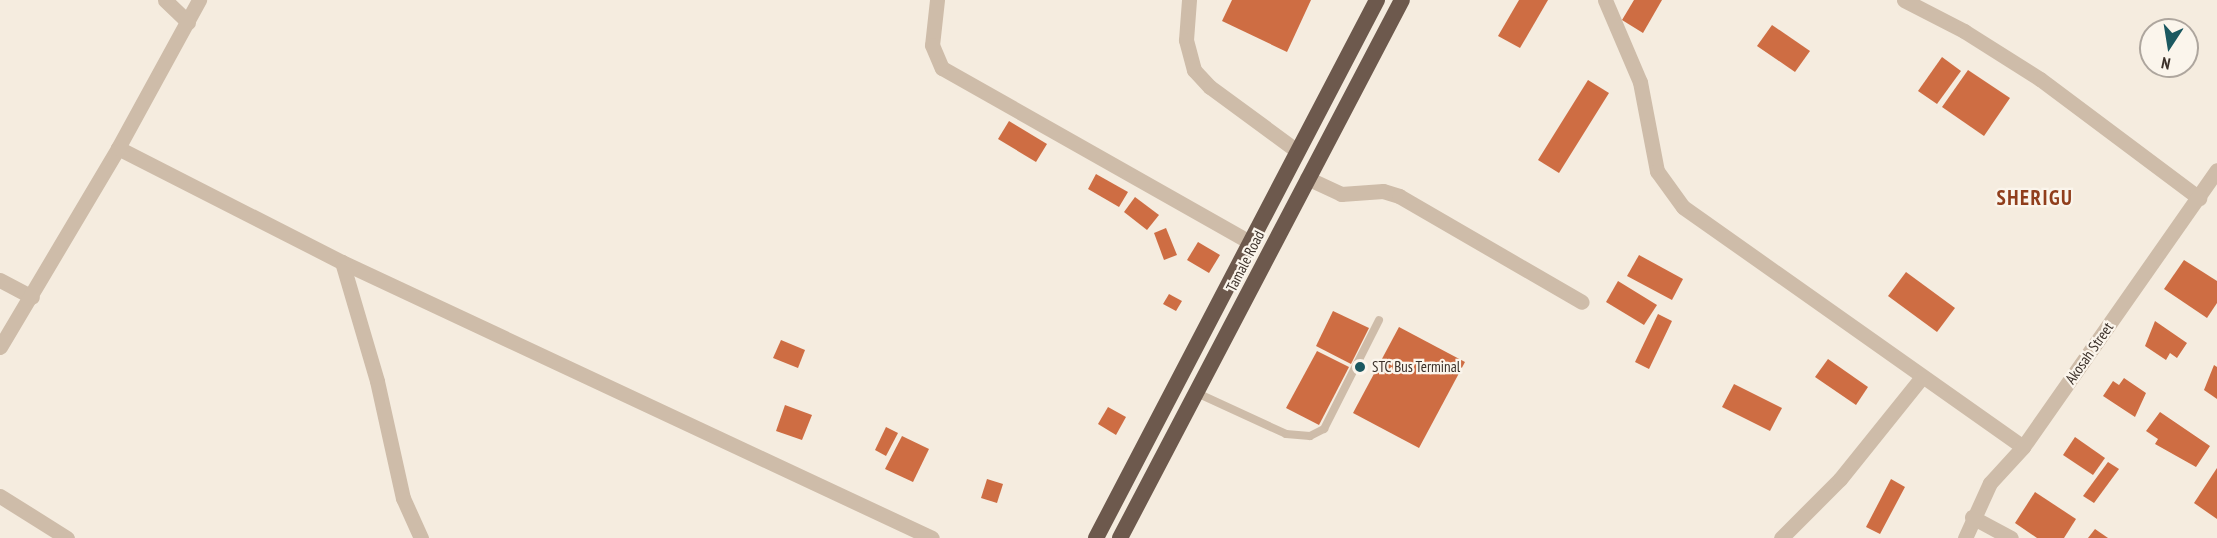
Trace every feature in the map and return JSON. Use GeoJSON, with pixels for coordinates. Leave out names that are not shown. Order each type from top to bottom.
{"type":"FeatureCollection","features":[{"type":"Feature","properties":{"kind":"highway","name":"Tamale Road"},"geometry":{"type":"LineString","coordinates":[[1096,538],[1377,0]]}},
{"type":"Feature","properties":{"kind":"highway","name":"Tamale Road"},"geometry":{"type":"LineString","coordinates":[[1120,538],[1402,0]]}},
{"type":"Feature","properties":{"kind":"highway"},"geometry":{"type":"LineString","coordinates":[[1188,363],[1208,373]]}},
{"type":"Feature","properties":{"kind":"street"},"geometry":{"type":"LineString","coordinates":[[165,0],[188,22]]}},
{"type":"Feature","properties":{"kind":"street"},"geometry":{"type":"LineString","coordinates":[[0,346],[32,297],[118,148],[199,0]]}},
{"type":"Feature","properties":{"kind":"street"},"geometry":{"type":"LineString","coordinates":[[937,0],[932,45],[942,68],[1251,243]]}},
{"type":"Feature","properties":{"kind":"street"},"geometry":{"type":"LineString","coordinates":[[1189,0],[1186,40],[1194,70],[1210,87],[1297,152]]}},
{"type":"Feature","properties":{"kind":"street"},"geometry":{"type":"LineString","coordinates":[[1605,0],[1640,82],[1657,171],[1683,207],[2023,447]]}},
{"type":"Feature","properties":{"kind":"street"},"geometry":{"type":"LineString","coordinates":[[1904,0],[1964,31],[2040,79],[2199,198]]}},
{"type":"Feature","properties":{"kind":"street"},"geometry":{"type":"LineString","coordinates":[[118,148],[342,262],[932,538]]}},
{"type":"Feature","properties":{"kind":"street","name":"Akosah Street"},"geometry":{"type":"LineString","coordinates":[[1965,538],[1972,517],[1990,483],[2023,447],[2217,170]]}},
{"type":"Feature","properties":{"kind":"street"},"geometry":{"type":"LineString","coordinates":[[1307,178],[1341,194],[1383,191],[1399,196],[1581,302]]}},
{"type":"Feature","properties":{"kind":"street"},"geometry":{"type":"LineString","coordinates":[[342,262],[376,381],[403,498],[422,538]]}},
{"type":"Feature","properties":{"kind":"street"},"geometry":{"type":"LineString","coordinates":[[0,280],[32,297]]}},
{"type":"Feature","properties":{"kind":"street"},"geometry":{"type":"LineString","coordinates":[[1781,538],[1840,479],[1922,377]]}},
{"type":"Feature","properties":{"kind":"street"},"geometry":{"type":"LineString","coordinates":[[0,496],[67,538]]}},
{"type":"Feature","properties":{"kind":"street"},"geometry":{"type":"LineString","coordinates":[[1972,517],[2012,538]]}},
{"type":"Feature","properties":{"kind":"lane"},"geometry":{"type":"LineString","coordinates":[[1197,393],[1286,434],[1310,436],[1324,429],[1379,320]]}},
{"type":"Feature","properties":{"kind":"building"},"geometry":{"type":"Polygon","coordinates":[[[1232,0],[1311,0],[1287,52],[1222,21],[1232,0]]]}},
{"type":"Feature","properties":{"kind":"building"},"geometry":{"type":"Polygon","coordinates":[[[1519,0],[1548,0],[1520,48],[1498,36],[1519,0]]]}},
{"type":"Feature","properties":{"kind":"building"},"geometry":{"type":"Polygon","coordinates":[[[1634,0],[1662,0],[1643,33],[1622,20],[1634,0]]]}},
{"type":"Feature","properties":{"kind":"building"},"geometry":{"type":"Polygon","coordinates":[[[1772,25],[1810,51],[1795,72],[1757,46],[1772,25]]]}},
{"type":"Feature","properties":{"kind":"building"},"geometry":{"type":"Polygon","coordinates":[[[1942,57],[1961,71],[1937,104],[1918,91],[1942,57]]]}},
{"type":"Feature","properties":{"kind":"building"},"geometry":{"type":"Polygon","coordinates":[[[1968,70],[2010,98],[1984,136],[1942,107],[1968,70]]]}},
{"type":"Feature","properties":{"kind":"building"},"geometry":{"type":"Polygon","coordinates":[[[1588,80],[1609,93],[1559,173],[1538,160],[1588,80]]]}},
{"type":"Feature","properties":{"kind":"building"},"geometry":{"type":"Polygon","coordinates":[[[1009,121],[1047,144],[1036,162],[998,139],[1009,121]]]}},
{"type":"Feature","properties":{"kind":"building"},"geometry":{"type":"Polygon","coordinates":[[[1096,174],[1128,192],[1119,207],[1088,189],[1096,174]]]}},
{"type":"Feature","properties":{"kind":"building"},"geometry":{"type":"Polygon","coordinates":[[[1135,197],[1159,215],[1147,230],[1124,212],[1135,197]]]}},
{"type":"Feature","properties":{"kind":"building"},"geometry":{"type":"Polygon","coordinates":[[[1166,228],[1177,255],[1164,260],[1154,233],[1166,228]]]}},
{"type":"Feature","properties":{"kind":"building"},"geometry":{"type":"Polygon","coordinates":[[[1198,242],[1220,255],[1209,273],[1187,260],[1198,242]]]}},
{"type":"Feature","properties":{"kind":"building"},"geometry":{"type":"Polygon","coordinates":[[[1639,255],[1683,279],[1672,300],[1627,276],[1639,255]]]}},
{"type":"Feature","properties":{"kind":"building"},"geometry":{"type":"Polygon","coordinates":[[[2184,260],[2217,281],[2217,303],[2207,318],[2164,289],[2184,260]]]}},
{"type":"Feature","properties":{"kind":"building"},"geometry":{"type":"Polygon","coordinates":[[[1906,272],[1955,308],[1937,332],[1888,296],[1906,272]]]}},
{"type":"Feature","properties":{"kind":"building"},"geometry":{"type":"Polygon","coordinates":[[[1618,281],[1657,305],[1644,325],[1606,302],[1618,281]]]}},
{"type":"Feature","properties":{"kind":"building"},"geometry":{"type":"Polygon","coordinates":[[[1169,294],[1182,301],[1176,311],[1163,304],[1169,294]]]}},
{"type":"Feature","properties":{"kind":"building"},"geometry":{"type":"Polygon","coordinates":[[[1333,311],[1369,328],[1351,364],[1316,346],[1333,311]]]}},
{"type":"Feature","properties":{"kind":"building"},"geometry":{"type":"Polygon","coordinates":[[[1658,314],[1672,321],[1649,369],[1635,362],[1658,314]]]}},
{"type":"Feature","properties":{"kind":"building"},"geometry":{"type":"Polygon","coordinates":[[[2155,321],[2187,343],[2177,358],[2170,353],[2166,360],[2145,346],[2155,321]]]}},
{"type":"Feature","properties":{"kind":"building"},"geometry":{"type":"Polygon","coordinates":[[[1399,327],[1465,362],[1419,448],[1353,413],[1399,327]]]}},
{"type":"Feature","properties":{"kind":"building"},"geometry":{"type":"Polygon","coordinates":[[[781,340],[805,350],[798,368],[773,358],[781,340]]]}},
{"type":"Feature","properties":{"kind":"building"},"geometry":{"type":"Polygon","coordinates":[[[1317,351],[1349,367],[1319,425],[1286,408],[1317,351]]]}},
{"type":"Feature","properties":{"kind":"building"},"geometry":{"type":"Polygon","coordinates":[[[1828,359],[1868,387],[1856,405],[1815,377],[1828,359]]]}},
{"type":"Feature","properties":{"kind":"building"},"geometry":{"type":"Polygon","coordinates":[[[2214,365],[2217,367],[2217,399],[2204,390],[2214,365]]]}},
{"type":"Feature","properties":{"kind":"building"},"geometry":{"type":"Polygon","coordinates":[[[2124,378],[2146,393],[2135,417],[2103,396],[2113,381],[2119,385],[2124,378]]]}},
{"type":"Feature","properties":{"kind":"building"},"geometry":{"type":"Polygon","coordinates":[[[1734,384],[1782,408],[1770,431],[1722,407],[1734,384]]]}},
{"type":"Feature","properties":{"kind":"building"},"geometry":{"type":"Polygon","coordinates":[[[785,405],[812,415],[802,440],[776,431],[785,405]]]}},
{"type":"Feature","properties":{"kind":"building"},"geometry":{"type":"Polygon","coordinates":[[[1108,407],[1126,417],[1116,435],[1098,424],[1108,407]]]}},
{"type":"Feature","properties":{"kind":"building"},"geometry":{"type":"Polygon","coordinates":[[[2160,412],[2210,446],[2196,467],[2155,444],[2158,439],[2146,431],[2160,412]]]}},
{"type":"Feature","properties":{"kind":"building"},"geometry":{"type":"Polygon","coordinates":[[[886,427],[898,433],[886,456],[875,450],[886,427]]]}},
{"type":"Feature","properties":{"kind":"building"},"geometry":{"type":"Polygon","coordinates":[[[902,436],[929,449],[913,482],[885,469],[902,436]]]}},
{"type":"Feature","properties":{"kind":"building"},"geometry":{"type":"Polygon","coordinates":[[[2075,437],[2105,458],[2093,475],[2063,455],[2075,437]]]}},
{"type":"Feature","properties":{"kind":"building"},"geometry":{"type":"Polygon","coordinates":[[[2108,462],[2119,469],[2094,503],[2083,496],[2108,462]]]}},
{"type":"Feature","properties":{"kind":"building"},"geometry":{"type":"Polygon","coordinates":[[[2217,468],[2217,519],[2194,503],[2217,468]]]}},
{"type":"Feature","properties":{"kind":"building"},"geometry":{"type":"Polygon","coordinates":[[[987,479],[1003,484],[997,503],[981,498],[987,479]]]}},
{"type":"Feature","properties":{"kind":"building"},"geometry":{"type":"Polygon","coordinates":[[[1891,479],[1905,487],[1880,534],[1866,527],[1891,479]]]}},
{"type":"Feature","properties":{"kind":"building"},"geometry":{"type":"Polygon","coordinates":[[[2035,492],[2076,519],[2064,538],[2037,538],[2015,523],[2035,492]]]}},
{"type":"Feature","properties":{"kind":"building"},"geometry":{"type":"Polygon","coordinates":[[[2095,529],[2108,538],[2088,538],[2095,529]]]}},
{"type":"Feature","properties":{"kind":"place","name":"STC Bus Terminal"},"geometry":{"type":"Point","coordinates":[1360,367]}},
{"type":"Feature","properties":{"kind":"district","name":"SHERIGU"},"geometry":{"type":"Point","coordinates":[2035,198]}}]}
